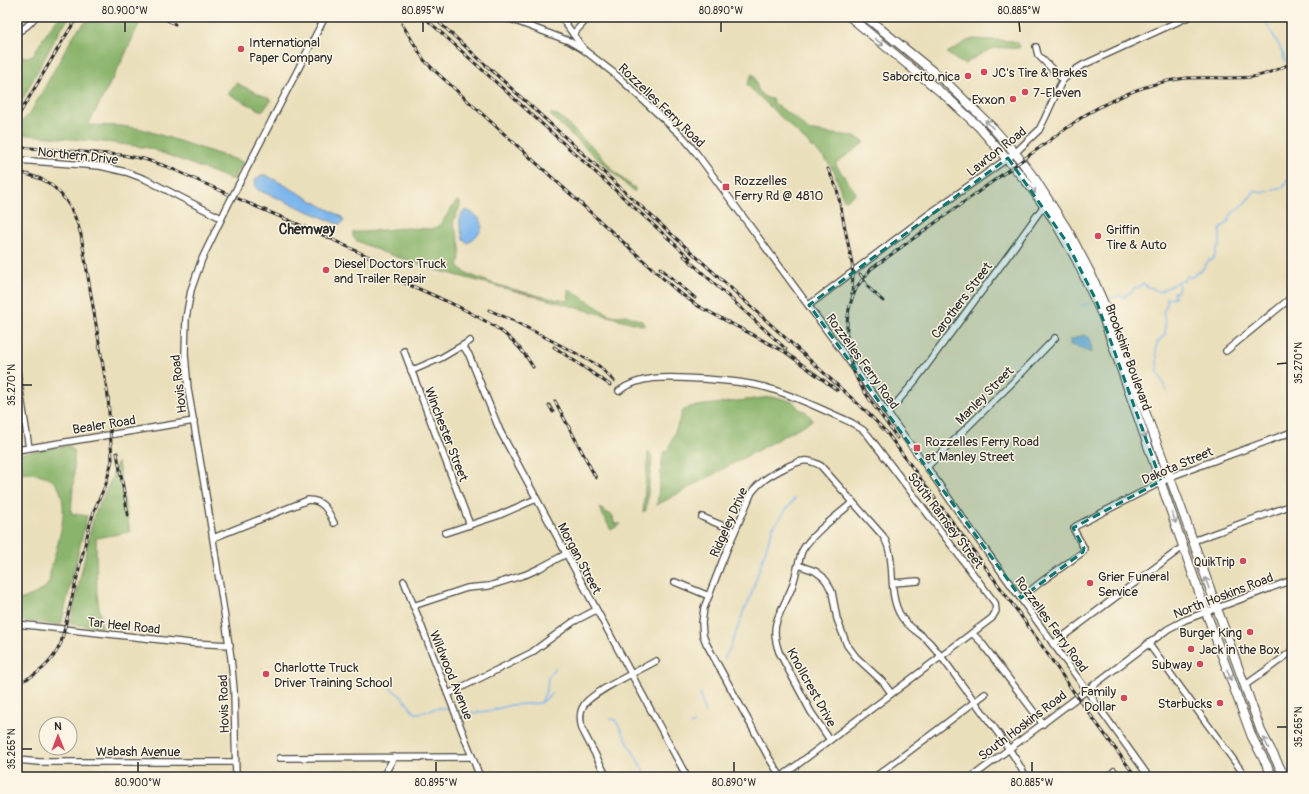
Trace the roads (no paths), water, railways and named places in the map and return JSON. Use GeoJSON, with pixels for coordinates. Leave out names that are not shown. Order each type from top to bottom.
{"type":"FeatureCollection","features":[{"type":"Feature","properties":{"kind":"highway","name":"Brookshire Boulevard"},"geometry":{"type":"LineString","coordinates":[[850,17],[960,109],[978,126],[1060,217],[1081,254],[1102,298],[1170,477],[1261,731],[1285,777]]}},
{"type":"Feature","properties":{"kind":"highway","name":"Brookshire Boulevard"},"geometry":{"type":"LineString","coordinates":[[866,17],[964,98],[1015,153],[1046,202],[1076,259],[1103,317],[1206,612],[1252,737],[1273,777]]}},
{"type":"Feature","properties":{"kind":"highway"},"geometry":{"type":"LineString","coordinates":[[1266,765],[1276,777]]}},
{"type":"Feature","properties":{"kind":"street"},"geometry":{"type":"LineString","coordinates":[[17,32],[23,30],[35,17]]}},
{"type":"Feature","properties":{"kind":"street","name":"Hovis Road"},"geometry":{"type":"LineString","coordinates":[[236,777],[234,690],[230,645],[186,371],[186,318],[196,274],[221,218],[325,17]]}},
{"type":"Feature","properties":{"kind":"street","name":"Rozzelles Ferry Road"},"geometry":{"type":"LineString","coordinates":[[505,17],[569,41],[584,50],[615,74],[684,138],[698,154],[928,467],[958,512],[1149,777]]}},
{"type":"Feature","properties":{"kind":"street"},"geometry":{"type":"LineString","coordinates":[[561,17],[584,50]]}},
{"type":"Feature","properties":{"kind":"street"},"geometry":{"type":"LineString","coordinates":[[573,34],[589,17]]}},
{"type":"Feature","properties":{"kind":"street","name":"Lawton Road"},"geometry":{"type":"LineString","coordinates":[[808,305],[931,213],[1015,153],[1039,130],[1063,80],[1073,71],[1188,17]]}},
{"type":"Feature","properties":{"kind":"street"},"geometry":{"type":"LineString","coordinates":[[1036,47],[1038,55],[1063,80]]}},
{"type":"Feature","properties":{"kind":"street","name":"Northern Drive"},"geometry":{"type":"LineString","coordinates":[[17,160],[100,166],[126,172],[145,179],[221,218]]}},
{"type":"Feature","properties":{"kind":"street","name":"Carothers Street"},"geometry":{"type":"LineString","coordinates":[[888,413],[915,381],[1046,202]]}},
{"type":"Feature","properties":{"kind":"street"},"geometry":{"type":"LineString","coordinates":[[1226,351],[1292,297]]}},
{"type":"Feature","properties":{"kind":"street","name":"Manley Street"},"geometry":{"type":"LineString","coordinates":[[928,467],[1055,338]]}},
{"type":"Feature","properties":{"kind":"street"},"geometry":{"type":"LineString","coordinates":[[411,371],[441,358],[470,342]]}},
{"type":"Feature","properties":{"kind":"street","name":"Morgan Street"},"geometry":{"type":"LineString","coordinates":[[463,346],[469,355],[500,432],[686,777]]}},
{"type":"Feature","properties":{"kind":"street","name":"Winchester Street"},"geometry":{"type":"LineString","coordinates":[[404,351],[470,525]]}},
{"type":"Feature","properties":{"kind":"street"},"geometry":{"type":"LineString","coordinates":[[17,371],[29,448]]}},
{"type":"Feature","properties":{"kind":"street","name":"South Ramsey Street"},"geometry":{"type":"LineString","coordinates":[[620,390],[643,380],[667,378],[745,382],[779,392],[857,426],[868,435],[995,603],[996,611],[994,616],[781,777]]}},
{"type":"Feature","properties":{"kind":"street","name":"Bealer Road"},"geometry":{"type":"LineString","coordinates":[[17,450],[194,421]]}},
{"type":"Feature","properties":{"kind":"street","name":"Dakota Street"},"geometry":{"type":"LineString","coordinates":[[1021,598],[1083,552],[1084,548],[1074,528],[1170,477],[1292,432]]}},
{"type":"Feature","properties":{"kind":"street","name":"Ridgeley Drive"},"geometry":{"type":"LineString","coordinates":[[781,777],[765,752],[706,643],[702,632],[702,620],[704,608],[750,495],[757,486],[766,479],[801,461],[811,461],[821,466],[886,542],[889,551],[896,604],[900,614],[909,626],[929,642],[941,656],[1010,748],[1026,777]]}},
{"type":"Feature","properties":{"kind":"street"},"geometry":{"type":"LineString","coordinates":[[445,533],[497,516],[536,499]]}},
{"type":"Feature","properties":{"kind":"street"},"geometry":{"type":"LineString","coordinates":[[213,538],[308,500],[318,501],[324,505],[334,523]]}},
{"type":"Feature","properties":{"kind":"street","name":"Knollcrest Drive"},"geometry":{"type":"LineString","coordinates":[[830,740],[811,712],[779,652],[775,637],[777,617],[791,589],[802,551],[807,543],[853,502]]}},
{"type":"Feature","properties":{"kind":"street"},"geometry":{"type":"LineString","coordinates":[[1193,541],[1292,505]]}},
{"type":"Feature","properties":{"kind":"street"},"geometry":{"type":"LineString","coordinates":[[702,517],[735,531]]}},
{"type":"Feature","properties":{"kind":"street"},"geometry":{"type":"LineString","coordinates":[[1053,644],[1184,546]]}},
{"type":"Feature","properties":{"kind":"street"},"geometry":{"type":"LineString","coordinates":[[413,606],[467,588],[489,586],[527,574],[566,554]]}},
{"type":"Feature","properties":{"kind":"street"},"geometry":{"type":"LineString","coordinates":[[798,565],[815,571],[827,582],[832,592],[837,619],[847,645],[856,657],[883,682],[891,693]]}},
{"type":"Feature","properties":{"kind":"street","name":"Wildwood Avenue"},"geometry":{"type":"LineString","coordinates":[[404,580],[480,777]]}},
{"type":"Feature","properties":{"kind":"street","name":"North Hoskins Road"},"geometry":{"type":"LineString","coordinates":[[1086,690],[1173,626],[1185,620],[1292,580]]}},
{"type":"Feature","properties":{"kind":"street"},"geometry":{"type":"LineString","coordinates":[[893,583],[918,581]]}},
{"type":"Feature","properties":{"kind":"street"},"geometry":{"type":"LineString","coordinates":[[675,582],[709,596]]}},
{"type":"Feature","properties":{"kind":"street"},"geometry":{"type":"LineString","coordinates":[[448,694],[531,653],[573,622],[596,610]]}},
{"type":"Feature","properties":{"kind":"street","name":"Tar Heel Road"},"geometry":{"type":"LineString","coordinates":[[17,624],[190,643],[230,645]]}},
{"type":"Feature","properties":{"kind":"street"},"geometry":{"type":"LineString","coordinates":[[972,633],[981,642],[1043,724]]}},
{"type":"Feature","properties":{"kind":"street"},"geometry":{"type":"LineString","coordinates":[[1148,644],[1246,777]]}},
{"type":"Feature","properties":{"kind":"street"},"geometry":{"type":"LineString","coordinates":[[1244,686],[1292,651]]}},
{"type":"Feature","properties":{"kind":"street"},"geometry":{"type":"LineString","coordinates":[[607,777],[583,732],[580,723],[580,715],[585,703],[591,697],[656,661]]}},
{"type":"Feature","properties":{"kind":"street","name":"South Hoskins Road"},"geometry":{"type":"LineString","coordinates":[[972,777],[1086,690]]}},
{"type":"Feature","properties":{"kind":"street"},"geometry":{"type":"LineString","coordinates":[[875,777],[985,694]]}},
{"type":"Feature","properties":{"kind":"street"},"geometry":{"type":"LineString","coordinates":[[383,777],[394,757]]}},
{"type":"Feature","properties":{"kind":"street"},"geometry":{"type":"LineString","coordinates":[[280,758],[472,757]]}},
{"type":"Feature","properties":{"kind":"street","name":"Wabash Avenue"},"geometry":{"type":"LineString","coordinates":[[17,760],[39,762],[235,762]]}},
{"type":"Feature","properties":{"kind":"street"},"geometry":{"type":"LineString","coordinates":[[1114,771],[1119,777]]}},
{"type":"Feature","properties":{"kind":"water"},"geometry":{"type":"Polygon","coordinates":[[[262,175],[266,175],[342,217],[344,221],[341,224],[338,224],[258,190],[255,187],[255,180],[262,175]]]}},
{"type":"Feature","properties":{"kind":"water"},"geometry":{"type":"Polygon","coordinates":[[[465,210],[476,216],[482,223],[482,228],[480,231],[468,243],[463,239],[460,224],[462,213],[465,210]]]}},
{"type":"Feature","properties":{"kind":"water"},"geometry":{"type":"Polygon","coordinates":[[[1084,335],[1090,338],[1092,353],[1070,345],[1070,340],[1084,335]]]}},
{"type":"Feature","properties":{"kind":"waterway"},"geometry":{"type":"LineString","coordinates":[[1263,17],[1281,49],[1285,61]]}},
{"type":"Feature","properties":{"kind":"waterway"},"geometry":{"type":"LineString","coordinates":[[1289,72],[1292,80]]}},
{"type":"Feature","properties":{"kind":"waterway"},"geometry":{"type":"LineString","coordinates":[[1111,298],[1118,296],[1125,297],[1128,293],[1131,293],[1135,287],[1137,288],[1143,283],[1147,287],[1153,288],[1158,292],[1184,280],[1187,276],[1194,276],[1196,272],[1201,271],[1209,260],[1212,260],[1215,256],[1216,249],[1218,249],[1220,245],[1220,230],[1228,222],[1232,213],[1242,206],[1255,191],[1262,193],[1284,187],[1287,180],[1292,178]]}},
{"type":"Feature","properties":{"kind":"waterway"},"geometry":{"type":"LineString","coordinates":[[1167,391],[1158,372],[1156,348],[1157,343],[1165,334],[1165,320],[1163,313],[1167,304],[1167,298],[1175,297],[1174,292],[1177,292],[1179,288],[1178,281]]}},
{"type":"Feature","properties":{"kind":"waterway"},"geometry":{"type":"LineString","coordinates":[[1081,305],[1091,304]]}},
{"type":"Feature","properties":{"kind":"waterway"},"geometry":{"type":"LineString","coordinates":[[724,659],[731,646],[745,608],[748,604],[773,527],[795,498]]}},
{"type":"Feature","properties":{"kind":"waterway"},"geometry":{"type":"LineString","coordinates":[[541,703],[547,688],[548,677],[555,668]]}},
{"type":"Feature","properties":{"kind":"waterway"},"geometry":{"type":"LineString","coordinates":[[390,688],[401,696],[415,713],[438,708],[449,709]]}},
{"type":"Feature","properties":{"kind":"waterway"},"geometry":{"type":"LineString","coordinates":[[458,711],[474,713],[511,705],[541,703],[553,693]]}},
{"type":"Feature","properties":{"kind":"waterway"},"geometry":{"type":"LineString","coordinates":[[700,693],[705,715]]}},
{"type":"Feature","properties":{"kind":"waterway"},"geometry":{"type":"LineString","coordinates":[[611,719],[615,720],[619,726],[647,777]]}},
{"type":"Feature","properties":{"kind":"waterway"},"geometry":{"type":"LineString","coordinates":[[690,725],[694,723]]}},
{"type":"Feature","properties":{"kind":"railway"},"geometry":{"type":"LineString","coordinates":[[17,118],[75,21],[81,17]]}},
{"type":"Feature","properties":{"kind":"railway"},"geometry":{"type":"LineString","coordinates":[[161,17],[175,24]]}},
{"type":"Feature","properties":{"kind":"railway"},"geometry":{"type":"LineString","coordinates":[[424,17],[690,258]]}},
{"type":"Feature","properties":{"kind":"railway"},"geometry":{"type":"LineString","coordinates":[[433,17],[868,413],[887,433],[1029,627],[1073,691],[1136,777]]}},
{"type":"Feature","properties":{"kind":"railway"},"geometry":{"type":"LineString","coordinates":[[402,24],[424,60],[435,71],[677,291],[698,306],[785,352],[837,390]]}},
{"type":"Feature","properties":{"kind":"railway"},"geometry":{"type":"LineString","coordinates":[[897,438],[857,379],[848,346],[847,322],[852,299],[861,281],[871,269],[1085,115],[1121,96],[1147,86],[1187,78],[1252,77],[1277,70],[1292,63]]}},
{"type":"Feature","properties":{"kind":"railway"},"geometry":{"type":"LineString","coordinates":[[17,147],[122,155],[144,159],[168,167],[314,231],[378,261]]}},
{"type":"Feature","properties":{"kind":"railway"},"geometry":{"type":"LineString","coordinates":[[828,169],[837,189],[852,263],[852,294]]}},
{"type":"Feature","properties":{"kind":"railway"},"geometry":{"type":"LineString","coordinates":[[17,171],[41,179],[56,189],[72,210],[79,226],[108,396],[112,460],[106,484],[95,508],[90,524],[61,643],[49,663],[44,668],[31,677],[17,683]]}},
{"type":"Feature","properties":{"kind":"railway"},"geometry":{"type":"LineString","coordinates":[[684,256],[786,349]]}},
{"type":"Feature","properties":{"kind":"railway"},"geometry":{"type":"LineString","coordinates":[[660,268],[695,298]]}},
{"type":"Feature","properties":{"kind":"railway"},"geometry":{"type":"LineString","coordinates":[[860,274],[869,288],[883,301]]}},
{"type":"Feature","properties":{"kind":"railway"},"geometry":{"type":"LineString","coordinates":[[397,280],[457,306],[500,330],[518,346],[533,367]]}},
{"type":"Feature","properties":{"kind":"railway"},"geometry":{"type":"LineString","coordinates":[[489,310],[514,321],[599,366],[614,381]]}},
{"type":"Feature","properties":{"kind":"railway"},"geometry":{"type":"LineString","coordinates":[[554,347],[610,385]]}},
{"type":"Feature","properties":{"kind":"railway"},"geometry":{"type":"LineString","coordinates":[[555,401],[596,478]]}},
{"type":"Feature","properties":{"kind":"railway"},"geometry":{"type":"LineString","coordinates":[[549,405],[553,412]]}},
{"type":"Feature","properties":{"kind":"railway"},"geometry":{"type":"LineString","coordinates":[[117,453],[128,515]]}},
{"type":"Feature","properties":{"kind":"place","name":"International Paper Company"},"geometry":{"type":"Point","coordinates":[241,49]}},
{"type":"Feature","properties":{"kind":"place","name":"JC's Tire & Brakes"},"geometry":{"type":"Point","coordinates":[984,72]}},
{"type":"Feature","properties":{"kind":"place","name":"Saborcito nica"},"geometry":{"type":"Point","coordinates":[968,76]}},
{"type":"Feature","properties":{"kind":"place","name":"7-Eleven"},"geometry":{"type":"Point","coordinates":[1025,92]}},
{"type":"Feature","properties":{"kind":"place","name":"Exxon"},"geometry":{"type":"Point","coordinates":[1013,99]}},
{"type":"Feature","properties":{"kind":"place","name":"Rozzelles Ferry Rd @ 4810"},"geometry":{"type":"Point","coordinates":[726,187]}},
{"type":"Feature","properties":{"kind":"place","name":"Griffin Tire & Auto"},"geometry":{"type":"Point","coordinates":[1098,236]}},
{"type":"Feature","properties":{"kind":"place","name":"Diesel Doctors Truck and Trailer Repair"},"geometry":{"type":"Point","coordinates":[326,270]}},
{"type":"Feature","properties":{"kind":"place","name":"Rozzelles Ferry Road at Manley Street"},"geometry":{"type":"Point","coordinates":[917,448]}},
{"type":"Feature","properties":{"kind":"place","name":"QuikTrip"},"geometry":{"type":"Point","coordinates":[1243,561]}},
{"type":"Feature","properties":{"kind":"place","name":"Grier Funeral Service"},"geometry":{"type":"Point","coordinates":[1090,583]}},
{"type":"Feature","properties":{"kind":"place","name":"Burger King"},"geometry":{"type":"Point","coordinates":[1250,632]}},
{"type":"Feature","properties":{"kind":"place","name":"Jack in the Box"},"geometry":{"type":"Point","coordinates":[1191,649]}},
{"type":"Feature","properties":{"kind":"place","name":"Subway"},"geometry":{"type":"Point","coordinates":[1200,664]}},
{"type":"Feature","properties":{"kind":"place","name":"Charlotte Truck Driver Training School"},"geometry":{"type":"Point","coordinates":[266,674]}},
{"type":"Feature","properties":{"kind":"place","name":"Family Dollar"},"geometry":{"type":"Point","coordinates":[1124,698]}},
{"type":"Feature","properties":{"kind":"place","name":"Starbucks"},"geometry":{"type":"Point","coordinates":[1220,703]}},
{"type":"Feature","properties":{"kind":"district","name":"Chemway"},"geometry":{"type":"Point","coordinates":[307,229]}}]}
